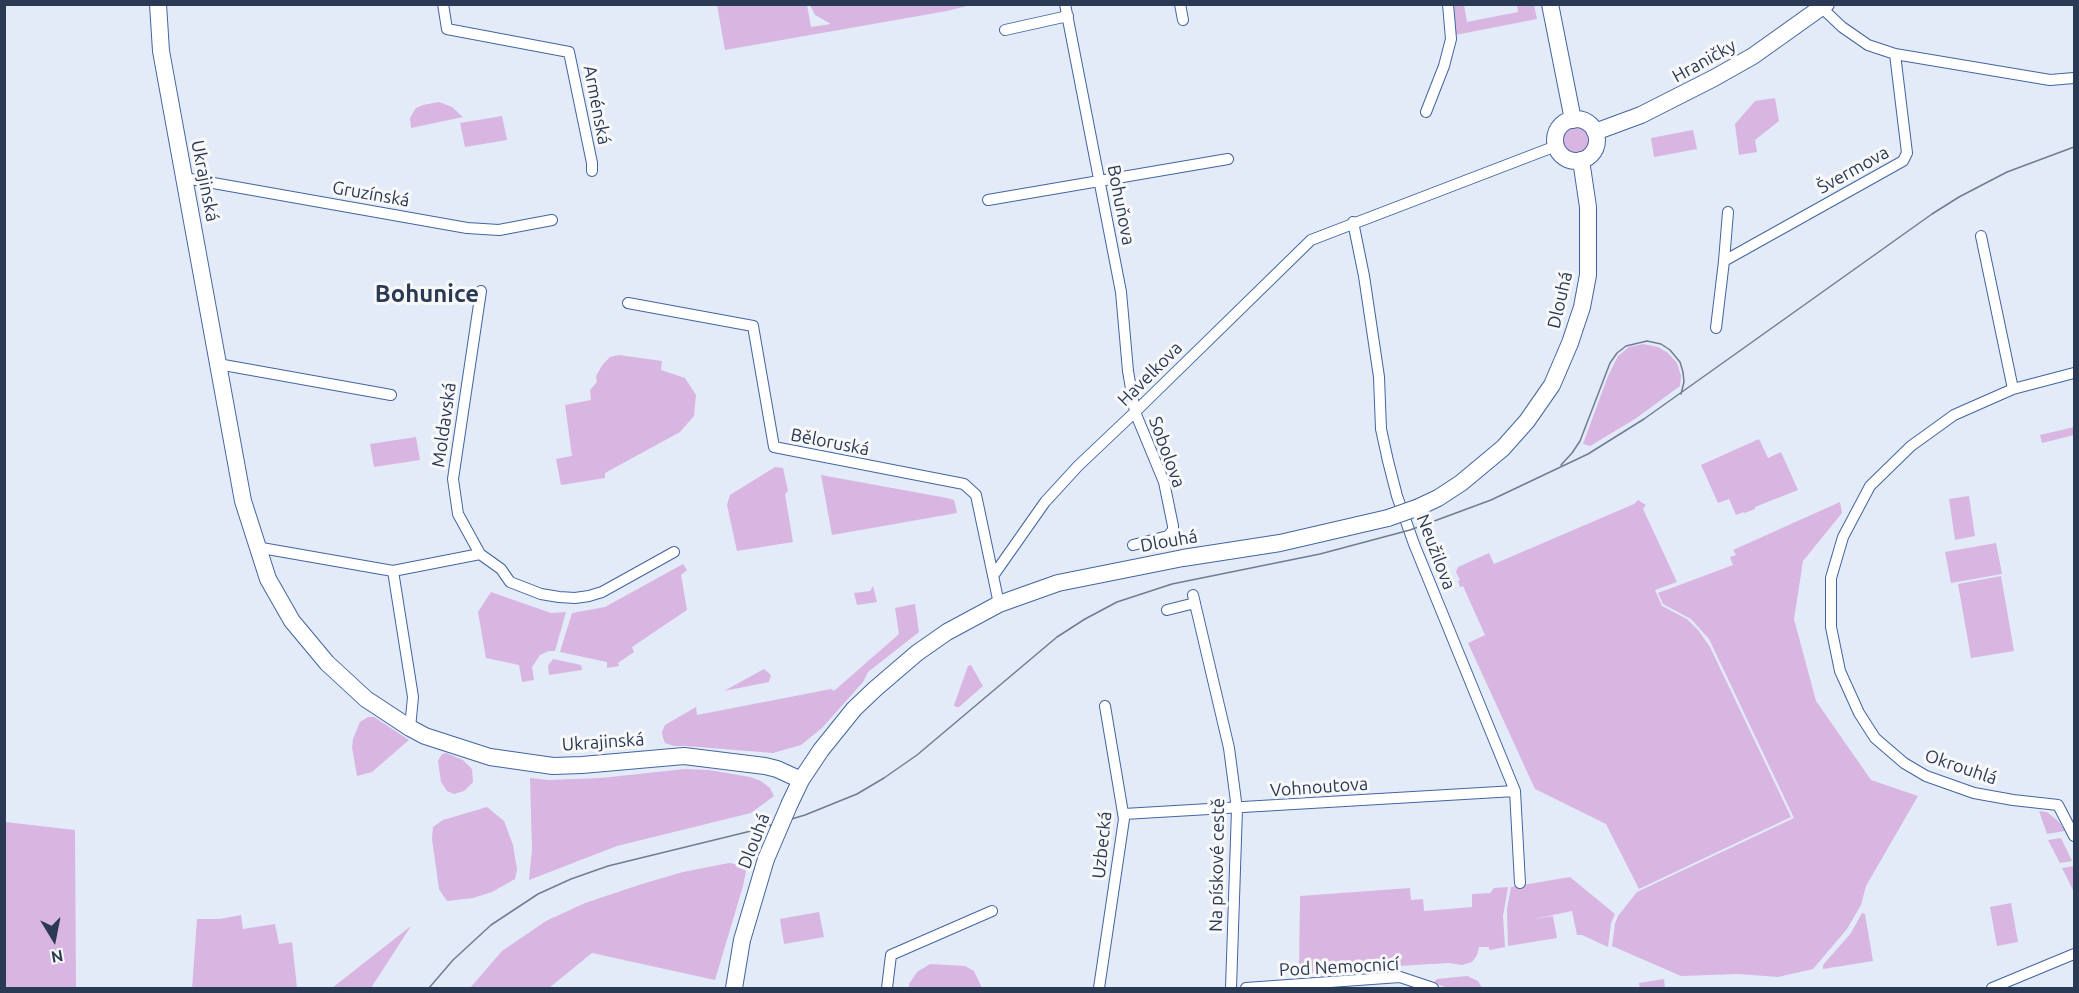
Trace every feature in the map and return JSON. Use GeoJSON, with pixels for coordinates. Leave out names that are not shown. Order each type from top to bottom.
{"type":"FeatureCollection","features":[{"type":"Feature","properties":{"kind":"street","name":"Ukrajinská"},"geometry":{"type":"LineString","coordinates":[[158,4],[160,44],[243,501],[268,579],[292,621],[327,663],[366,699],[425,736],[490,757],[554,766],[684,756],[765,766],[801,780]]}},
{"type":"Feature","properties":{"kind":"street","name":"Arménská"},"geometry":{"type":"LineString","coordinates":[[443,4],[447,29],[570,52],[592,171]]}},
{"type":"Feature","properties":{"kind":"street"},"geometry":{"type":"LineString","coordinates":[[1180,4],[1183,20]]}},
{"type":"Feature","properties":{"kind":"street"},"geometry":{"type":"LineString","coordinates":[[1426,112],[1444,66],[1451,39],[1448,4]]}},
{"type":"Feature","properties":{"kind":"street"},"geometry":{"type":"LineString","coordinates":[[1550,4],[1573,120]]}},
{"type":"Feature","properties":{"kind":"street"},"geometry":{"type":"LineString","coordinates":[[1824,6],[1842,27],[1868,45],[1895,54],[2050,80],[2074,78]]}},
{"type":"Feature","properties":{"kind":"street","name":"Hraničky"},"geometry":{"type":"LineString","coordinates":[[1595,132],[1641,115],[1714,78],[1753,56],[1824,6]]}},
{"type":"Feature","properties":{"kind":"street"},"geometry":{"type":"LineString","coordinates":[[1005,30],[1066,10]]}},
{"type":"Feature","properties":{"kind":"street","name":"Bohuňova"},"geometry":{"type":"LineString","coordinates":[[1066,10],[1121,292],[1128,371],[1135,412]]}},
{"type":"Feature","properties":{"kind":"street","name":"Švermova"},"geometry":{"type":"LineString","coordinates":[[1724,261],[1903,161],[1907,153],[1895,54]]}},
{"type":"Feature","properties":{"kind":"street"},"geometry":{"type":"LineString","coordinates":[[1573,120],[1586,123],[1595,132],[1594,150],[1591,155],[1581,160],[1565,158],[1556,146],[1555,137],[1558,129],[1573,120]]}},
{"type":"Feature","properties":{"kind":"street"},"geometry":{"type":"LineString","coordinates":[[1353,222],[1556,146]]}},
{"type":"Feature","properties":{"kind":"street"},"geometry":{"type":"LineString","coordinates":[[988,200],[1228,159]]}},
{"type":"Feature","properties":{"kind":"street","name":"Dlouhá"},"geometry":{"type":"LineString","coordinates":[[734,988],[742,940],[766,859],[801,780],[821,750],[854,709],[896,669],[951,629],[999,604],[1058,583],[1183,558],[1280,543],[1388,518],[1438,498],[1461,483],[1503,448],[1527,421],[1552,385],[1582,307],[1588,275],[1588,207],[1581,160]]}},
{"type":"Feature","properties":{"kind":"street","name":"Gruzínská"},"geometry":{"type":"LineString","coordinates":[[185,178],[467,228],[498,230],[552,220]]}},
{"type":"Feature","properties":{"kind":"street"},"geometry":{"type":"LineString","coordinates":[[1716,328],[1728,212]]}},
{"type":"Feature","properties":{"kind":"street","name":"Havelkova"},"geometry":{"type":"LineString","coordinates":[[993,576],[1046,502],[1078,466],[1311,240],[1353,222]]}},
{"type":"Feature","properties":{"kind":"street","name":"Neužilova"},"geometry":{"type":"LineString","coordinates":[[1353,222],[1364,276],[1379,377],[1382,429],[1397,496],[1414,544],[1515,791],[1520,883]]}},
{"type":"Feature","properties":{"kind":"street"},"geometry":{"type":"LineString","coordinates":[[1981,236],[2013,389]]}},
{"type":"Feature","properties":{"kind":"street","name":"Moldavská"},"geometry":{"type":"LineString","coordinates":[[481,291],[453,478],[458,513],[480,554],[501,569],[510,582],[541,594],[574,598],[602,592],[674,552]]}},
{"type":"Feature","properties":{"kind":"street","name":"Běloruská"},"geometry":{"type":"LineString","coordinates":[[628,303],[753,326],[774,447],[964,484],[976,495],[999,604]]}},
{"type":"Feature","properties":{"kind":"street"},"geometry":{"type":"LineString","coordinates":[[218,364],[391,395]]}},
{"type":"Feature","properties":{"kind":"street","name":"Okrouhlá"},"geometry":{"type":"LineString","coordinates":[[2074,373],[2013,389],[1951,418],[1911,446],[1870,486],[1844,537],[1831,578],[1831,627],[1840,671],[1859,713],[1875,738],[1904,763],[1926,776],[1974,793],[2013,800],[2058,804],[2074,836]]}},
{"type":"Feature","properties":{"kind":"street","name":"Sobolova"},"geometry":{"type":"LineString","coordinates":[[1133,545],[1168,536],[1173,530],[1164,482],[1135,412]]}},
{"type":"Feature","properties":{"kind":"street"},"geometry":{"type":"LineString","coordinates":[[256,547],[393,571],[480,554]]}},
{"type":"Feature","properties":{"kind":"street"},"geometry":{"type":"LineString","coordinates":[[393,571],[412,697],[413,713],[410,728]]}},
{"type":"Feature","properties":{"kind":"street","name":"Na pískové cestě"},"geometry":{"type":"LineString","coordinates":[[1167,610],[1194,599],[1230,748],[1237,809],[1231,988]]}},
{"type":"Feature","properties":{"kind":"street","name":"Uzbecká"},"geometry":{"type":"LineString","coordinates":[[1099,988],[1124,814],[1105,706]]}},
{"type":"Feature","properties":{"kind":"street","name":"Vohnoutova"},"geometry":{"type":"LineString","coordinates":[[1124,814],[1515,791]]}},
{"type":"Feature","properties":{"kind":"street"},"geometry":{"type":"LineString","coordinates":[[887,988],[891,956],[992,911]]}},
{"type":"Feature","properties":{"kind":"street"},"geometry":{"type":"LineString","coordinates":[[1992,988],[2074,954]]}},
{"type":"Feature","properties":{"kind":"street","name":"Pod Nemocnicí"},"geometry":{"type":"LineString","coordinates":[[1246,988],[1400,976],[1433,988]]}},
{"type":"Feature","properties":{"kind":"shaded area"},"geometry":{"type":"Polygon","coordinates":[[[1517,4],[1534,5],[1537,19],[1455,35],[1454,5],[1464,5],[1467,22],[1518,12],[1517,4]]]}},
{"type":"Feature","properties":{"kind":"shaded area"},"geometry":{"type":"Polygon","coordinates":[[[717,5],[807,5],[811,27],[831,24],[815,15],[810,5],[971,5],[725,50],[717,5]]]}},
{"type":"Feature","properties":{"kind":"shaded area"},"geometry":{"type":"Polygon","coordinates":[[[1775,98],[1779,121],[1755,140],[1757,152],[1739,155],[1735,124],[1755,101],[1775,98]]]}},
{"type":"Feature","properties":{"kind":"shaded area"},"geometry":{"type":"Polygon","coordinates":[[[439,102],[452,107],[463,117],[411,128],[410,118],[416,108],[439,102]]]}},
{"type":"Feature","properties":{"kind":"shaded area"},"geometry":{"type":"Polygon","coordinates":[[[502,116],[507,140],[465,147],[460,123],[502,116]]]}},
{"type":"Feature","properties":{"kind":"shaded area"},"geometry":{"type":"Polygon","coordinates":[[[1576,128],[1585,132],[1589,141],[1585,150],[1576,154],[1567,150],[1563,141],[1567,132],[1576,128]]]}},
{"type":"Feature","properties":{"kind":"shaded area"},"geometry":{"type":"Polygon","coordinates":[[[1693,130],[1697,149],[1654,157],[1651,138],[1693,130]]]}},
{"type":"Feature","properties":{"kind":"shaded area"},"geometry":{"type":"Polygon","coordinates":[[[1643,344],[1658,347],[1668,353],[1677,363],[1681,376],[1680,386],[1635,419],[1590,446],[1583,444],[1608,376],[1618,356],[1629,347],[1643,344]]]}},
{"type":"Feature","properties":{"kind":"shaded area"},"geometry":{"type":"Polygon","coordinates":[[[619,355],[662,361],[661,370],[685,378],[696,395],[694,416],[680,432],[605,473],[605,478],[561,485],[556,459],[572,456],[565,405],[591,400],[590,390],[597,382],[596,376],[603,364],[610,357],[619,355]]]}},
{"type":"Feature","properties":{"kind":"shaded area"},"geometry":{"type":"Polygon","coordinates":[[[2074,427],[2074,435],[2042,443],[2040,435],[2074,427]]]}},
{"type":"Feature","properties":{"kind":"shaded area"},"geometry":{"type":"Polygon","coordinates":[[[416,437],[420,460],[374,467],[370,444],[416,437]]]}},
{"type":"Feature","properties":{"kind":"shaded area"},"geometry":{"type":"Polygon","coordinates":[[[1759,439],[1768,458],[1781,452],[1798,490],[1736,515],[1729,499],[1718,503],[1701,465],[1759,439]]]}},
{"type":"Feature","properties":{"kind":"shaded area"},"geometry":{"type":"Polygon","coordinates":[[[775,467],[783,468],[788,491],[785,494],[793,542],[737,551],[727,505],[730,495],[775,467]]]}},
{"type":"Feature","properties":{"kind":"shaded area"},"geometry":{"type":"Polygon","coordinates":[[[821,475],[947,498],[954,500],[957,513],[832,535],[821,475]]]}},
{"type":"Feature","properties":{"kind":"shaded area"},"geometry":{"type":"Polygon","coordinates":[[[1969,496],[1975,536],[1955,540],[1949,499],[1969,496]]]}},
{"type":"Feature","properties":{"kind":"shaded area"},"geometry":{"type":"Polygon","coordinates":[[[1638,500],[1646,505],[1643,509],[1677,582],[1655,590],[1662,606],[1687,619],[1710,647],[1791,817],[1639,889],[1606,824],[1535,789],[1468,643],[1485,635],[1463,586],[1460,587],[1458,581],[1460,580],[1456,572],[1458,567],[1489,553],[1494,564],[1634,504],[1638,500]]]}},
{"type":"Feature","properties":{"kind":"shaded area"},"geometry":{"type":"Polygon","coordinates":[[[1840,502],[1842,513],[1803,561],[1794,619],[1816,701],[1871,780],[1918,796],[1866,886],[1861,905],[1847,929],[1813,969],[1778,977],[1738,974],[1681,976],[1612,946],[1618,916],[1637,892],[1794,818],[1709,639],[1691,619],[1663,604],[1658,593],[1733,565],[1730,557],[1736,555],[1733,550],[1840,502]]]}},
{"type":"Feature","properties":{"kind":"shaded area"},"geometry":{"type":"Polygon","coordinates":[[[1996,543],[2002,574],[1951,583],[1945,552],[1996,543]]]}},
{"type":"Feature","properties":{"kind":"shaded area"},"geometry":{"type":"Polygon","coordinates":[[[683,564],[687,570],[681,575],[687,610],[632,647],[634,652],[618,663],[619,666],[607,668],[607,662],[560,652],[572,613],[605,607],[683,564]]]}},
{"type":"Feature","properties":{"kind":"shaded area"},"geometry":{"type":"Polygon","coordinates":[[[2001,576],[2014,651],[1971,658],[1958,584],[2001,576]]]}},
{"type":"Feature","properties":{"kind":"shaded area"},"geometry":{"type":"Polygon","coordinates":[[[873,586],[877,602],[857,605],[854,593],[870,591],[873,586]]]}},
{"type":"Feature","properties":{"kind":"shaded area"},"geometry":{"type":"Polygon","coordinates":[[[491,592],[551,613],[566,612],[555,651],[540,655],[532,667],[534,680],[522,682],[519,665],[486,658],[478,612],[491,592]]]}},
{"type":"Feature","properties":{"kind":"shaded area"},"geometry":{"type":"Polygon","coordinates":[[[915,604],[919,632],[868,672],[863,682],[822,728],[801,745],[773,753],[674,746],[665,743],[662,732],[665,725],[696,707],[697,715],[831,689],[834,691],[899,634],[895,608],[915,604]]]}},
{"type":"Feature","properties":{"kind":"shaded area"},"geometry":{"type":"Polygon","coordinates":[[[553,659],[581,665],[582,670],[549,675],[548,666],[553,659]]]}},
{"type":"Feature","properties":{"kind":"shaded area"},"geometry":{"type":"Polygon","coordinates":[[[971,665],[983,686],[959,707],[956,707],[954,705],[968,666],[971,665]]]}},
{"type":"Feature","properties":{"kind":"shaded area"},"geometry":{"type":"Polygon","coordinates":[[[764,669],[771,675],[769,682],[724,691],[764,669]]]}},
{"type":"Feature","properties":{"kind":"shaded area"},"geometry":{"type":"Polygon","coordinates":[[[368,717],[374,717],[409,740],[372,772],[357,776],[352,747],[353,739],[360,722],[368,717]]]}},
{"type":"Feature","properties":{"kind":"shaded area"},"geometry":{"type":"Polygon","coordinates":[[[446,753],[463,760],[472,769],[473,782],[464,791],[454,794],[447,791],[441,782],[438,761],[442,754],[446,753]]]}},
{"type":"Feature","properties":{"kind":"shaded area"},"geometry":{"type":"Polygon","coordinates":[[[685,769],[709,770],[750,777],[770,788],[774,796],[751,813],[617,846],[529,880],[532,849],[530,778],[548,780],[601,778],[685,769]]]}},
{"type":"Feature","properties":{"kind":"shaded area"},"geometry":{"type":"Polygon","coordinates":[[[487,807],[504,821],[513,845],[517,870],[515,879],[492,892],[473,898],[447,901],[439,889],[432,839],[433,827],[443,820],[487,807]]]}},
{"type":"Feature","properties":{"kind":"shaded area"},"geometry":{"type":"Polygon","coordinates":[[[2039,811],[2047,812],[2059,822],[2065,831],[2047,834],[2039,811]]]}},
{"type":"Feature","properties":{"kind":"shaded area"},"geometry":{"type":"Polygon","coordinates":[[[5,822],[75,830],[76,988],[5,988],[5,822]]]}},
{"type":"Feature","properties":{"kind":"shaded area"},"geometry":{"type":"Polygon","coordinates":[[[2061,838],[2072,861],[2060,863],[2048,840],[2061,838]]]}},
{"type":"Feature","properties":{"kind":"shaded area"},"geometry":{"type":"Polygon","coordinates":[[[729,863],[747,866],[715,980],[592,953],[549,988],[470,988],[502,951],[546,921],[585,903],[642,884],[683,872],[729,863]]]}},
{"type":"Feature","properties":{"kind":"shaded area"},"geometry":{"type":"Polygon","coordinates":[[[2074,866],[2074,892],[2062,868],[2074,866]]]}},
{"type":"Feature","properties":{"kind":"shaded area"},"geometry":{"type":"Polygon","coordinates":[[[1570,877],[1615,914],[1611,923],[1608,947],[1582,935],[1577,935],[1572,911],[1534,919],[1553,916],[1557,938],[1508,946],[1507,909],[1511,887],[1570,877]]]}},
{"type":"Feature","properties":{"kind":"shaded area"},"geometry":{"type":"Polygon","coordinates":[[[1508,887],[1503,916],[1505,947],[1489,950],[1489,947],[1479,947],[1472,962],[1462,965],[1449,963],[1398,966],[1390,959],[1342,963],[1334,971],[1299,974],[1300,896],[1410,888],[1411,900],[1423,899],[1424,911],[1472,907],[1472,894],[1490,893],[1494,888],[1508,887]]]}},
{"type":"Feature","properties":{"kind":"shaded area"},"geometry":{"type":"Polygon","coordinates":[[[2011,903],[2018,942],[1997,946],[1990,907],[2011,903]]]}},
{"type":"Feature","properties":{"kind":"shaded area"},"geometry":{"type":"Polygon","coordinates":[[[819,912],[824,937],[784,944],[780,919],[819,912]]]}},
{"type":"Feature","properties":{"kind":"shaded area"},"geometry":{"type":"Polygon","coordinates":[[[1862,913],[1865,914],[1873,961],[1823,969],[1823,965],[1851,933],[1862,913]]]}},
{"type":"Feature","properties":{"kind":"shaded area"},"geometry":{"type":"Polygon","coordinates":[[[241,915],[243,929],[275,924],[279,944],[292,942],[297,988],[192,988],[197,919],[220,919],[241,915]]]}},
{"type":"Feature","properties":{"kind":"shaded area"},"geometry":{"type":"Polygon","coordinates":[[[411,926],[371,988],[332,988],[411,926]]]}},
{"type":"Feature","properties":{"kind":"shaded area"},"geometry":{"type":"Polygon","coordinates":[[[930,964],[965,966],[974,971],[982,988],[909,988],[917,972],[930,964]]]}},
{"type":"Feature","properties":{"kind":"shaded area"},"geometry":{"type":"Polygon","coordinates":[[[1467,976],[1478,981],[1482,988],[1449,988],[1434,982],[1437,979],[1467,976]]]}},
{"type":"Feature","properties":{"kind":"shaded area"},"geometry":{"type":"Polygon","coordinates":[[[1664,979],[1665,988],[1640,988],[1639,983],[1664,979]]]}},
{"type":"Feature","properties":{"kind":"tram line"},"geometry":{"type":"LineString","coordinates":[[429,988],[453,960],[491,925],[538,894],[571,879],[608,866],[751,831],[805,815],[857,794],[917,755],[1057,637],[1117,602],[1172,584],[1320,554],[1410,530],[1491,500],[1588,454],[1644,419],[1932,214],[2007,172],[2074,147]]}},
{"type":"Feature","properties":{"kind":"tram line"},"geometry":{"type":"LineString","coordinates":[[1561,465],[1580,441],[1610,363],[1626,346],[1647,341],[1661,344],[1670,350],[1680,362],[1683,372],[1684,382],[1681,394]]}},
{"type":"Feature","properties":{"kind":"district","name":"Bohunice"},"geometry":{"type":"Point","coordinates":[427,294]}}]}
